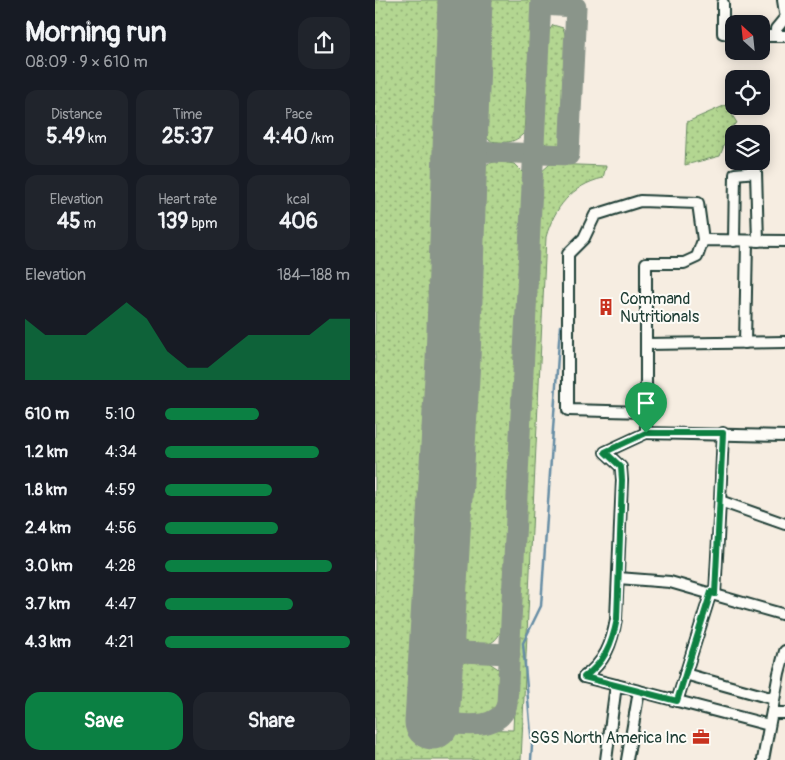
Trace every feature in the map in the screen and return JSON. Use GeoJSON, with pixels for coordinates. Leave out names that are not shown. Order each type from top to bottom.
{"type":"FeatureCollection","features":[{"type":"Feature","properties":{"kind":"street"},"geometry":{"type":"LineString","coordinates":[[783,0],[785,13]]}},
{"type":"Feature","properties":{"kind":"street"},"geometry":{"type":"LineString","coordinates":[[723,3],[723,33],[725,33]]}},
{"type":"Feature","properties":{"kind":"street"},"geometry":{"type":"LineString","coordinates":[[780,36],[776,28],[785,18]]}},
{"type":"Feature","properties":{"kind":"street"},"geometry":{"type":"LineString","coordinates":[[734,241],[735,174],[756,172],[758,241]]}},
{"type":"Feature","properties":{"kind":"street"},"geometry":{"type":"LineString","coordinates":[[646,412],[568,410],[568,254],[584,238],[595,215],[640,201],[698,203],[703,240],[697,257],[684,263],[646,263],[646,344],[646,412],[646,433]]}},
{"type":"Feature","properties":{"kind":"street"},"geometry":{"type":"LineString","coordinates":[[703,240],[785,241]]}},
{"type":"Feature","properties":{"kind":"street"},"geometry":{"type":"LineString","coordinates":[[745,343],[747,241]]}},
{"type":"Feature","properties":{"kind":"street"},"geometry":{"type":"LineString","coordinates":[[646,344],[785,342]]}},
{"type":"Feature","properties":{"kind":"street"},"geometry":{"type":"LineString","coordinates":[[769,725],[584,677],[605,656],[613,641],[617,619],[621,467],[605,452],[646,433],[723,433],[785,436]]}},
{"type":"Feature","properties":{"kind":"street"},"geometry":{"type":"LineString","coordinates":[[677,701],[713,593],[723,433]]}},
{"type":"Feature","properties":{"kind":"street"},"geometry":{"type":"LineString","coordinates":[[719,501],[785,524]]}},
{"type":"Feature","properties":{"kind":"street"},"geometry":{"type":"LineString","coordinates":[[618,578],[670,582],[785,615]]}},
{"type":"Feature","properties":{"kind":"street"},"geometry":{"type":"LineString","coordinates":[[763,760],[785,651]]}},
{"type":"Feature","properties":{"kind":"street"},"geometry":{"type":"LineString","coordinates":[[685,674],[774,699]]}},
{"type":"Feature","properties":{"kind":"street"},"geometry":{"type":"LineString","coordinates":[[606,760],[616,685]]}},
{"type":"Feature","properties":{"kind":"street"},"geometry":{"type":"LineString","coordinates":[[627,760],[639,691]]}},
{"type":"Feature","properties":{"kind":"street"},"geometry":{"type":"LineString","coordinates":[[772,713],[785,714]]}},
{"type":"Feature","properties":{"kind":"green space"},"geometry":{"type":"Polygon","coordinates":[[[375,0],[449,0],[417,728],[513,730],[539,174],[550,164],[606,166],[603,178],[582,186],[573,192],[559,207],[549,226],[546,237],[521,760],[375,760],[375,0]]]}},
{"type":"Feature","properties":{"kind":"green space"},"geometry":{"type":"Polygon","coordinates":[[[480,0],[532,0],[524,133],[509,142],[490,141],[475,124],[480,0]]]}},
{"type":"Feature","properties":{"kind":"green space"},"geometry":{"type":"Polygon","coordinates":[[[553,25],[563,28],[567,40],[563,138],[559,145],[553,148],[541,141],[541,131],[546,35],[553,25]]]}},
{"type":"Feature","properties":{"kind":"green space"},"geometry":{"type":"Polygon","coordinates":[[[725,105],[725,115],[732,115],[737,123],[725,125],[725,143],[720,156],[685,165],[687,122],[725,105]]]}},
{"type":"Feature","properties":{"kind":"green space"},"geometry":{"type":"Polygon","coordinates":[[[497,161],[514,164],[524,174],[504,619],[497,638],[489,644],[478,647],[457,638],[452,622],[472,182],[481,166],[497,161]]]}},
{"type":"Feature","properties":{"kind":"green space"},"geometry":{"type":"Polygon","coordinates":[[[470,660],[485,660],[500,670],[502,694],[500,702],[489,713],[481,715],[458,714],[449,700],[449,684],[452,676],[456,669],[470,660]]]}},
{"type":"Feature","properties":{"kind":"waterway"},"geometry":{"type":"LineString","coordinates":[[531,760],[532,745],[523,643],[541,606],[560,326]]}},
{"type":"Feature","properties":{"kind":"taxiway"},"geometry":{"type":"LineString","coordinates":[[432,722],[464,725],[486,723],[496,720],[503,713],[507,704],[541,0]]}},
{"type":"Feature","properties":{"kind":"taxiway"},"geometry":{"type":"LineString","coordinates":[[459,151],[569,155],[576,7],[541,5]]}},
{"type":"Feature","properties":{"kind":"taxiway"},"geometry":{"type":"LineString","coordinates":[[436,651],[510,654]]}},
{"type":"Feature","properties":{"kind":"runway"},"geometry":{"type":"LineString","coordinates":[[432,722],[453,360],[465,0]]}},
{"type":"Feature","properties":{"kind":"place","name":"Command Nutritionals"},"geometry":{"type":"Point","coordinates":[606,307]}},
{"type":"Feature","properties":{"kind":"place","name":"SGS North America Inc"},"geometry":{"type":"Point","coordinates":[701,737]}},
{"type":"Feature","properties":{"kind":"route"},"geometry":{"type":"LineString","coordinates":[[646,433],[723,433],[715,594],[711,592],[677,701],[584,677],[605,656],[613,641],[617,619],[622,480],[621,467],[605,452],[646,433]]}}]}
